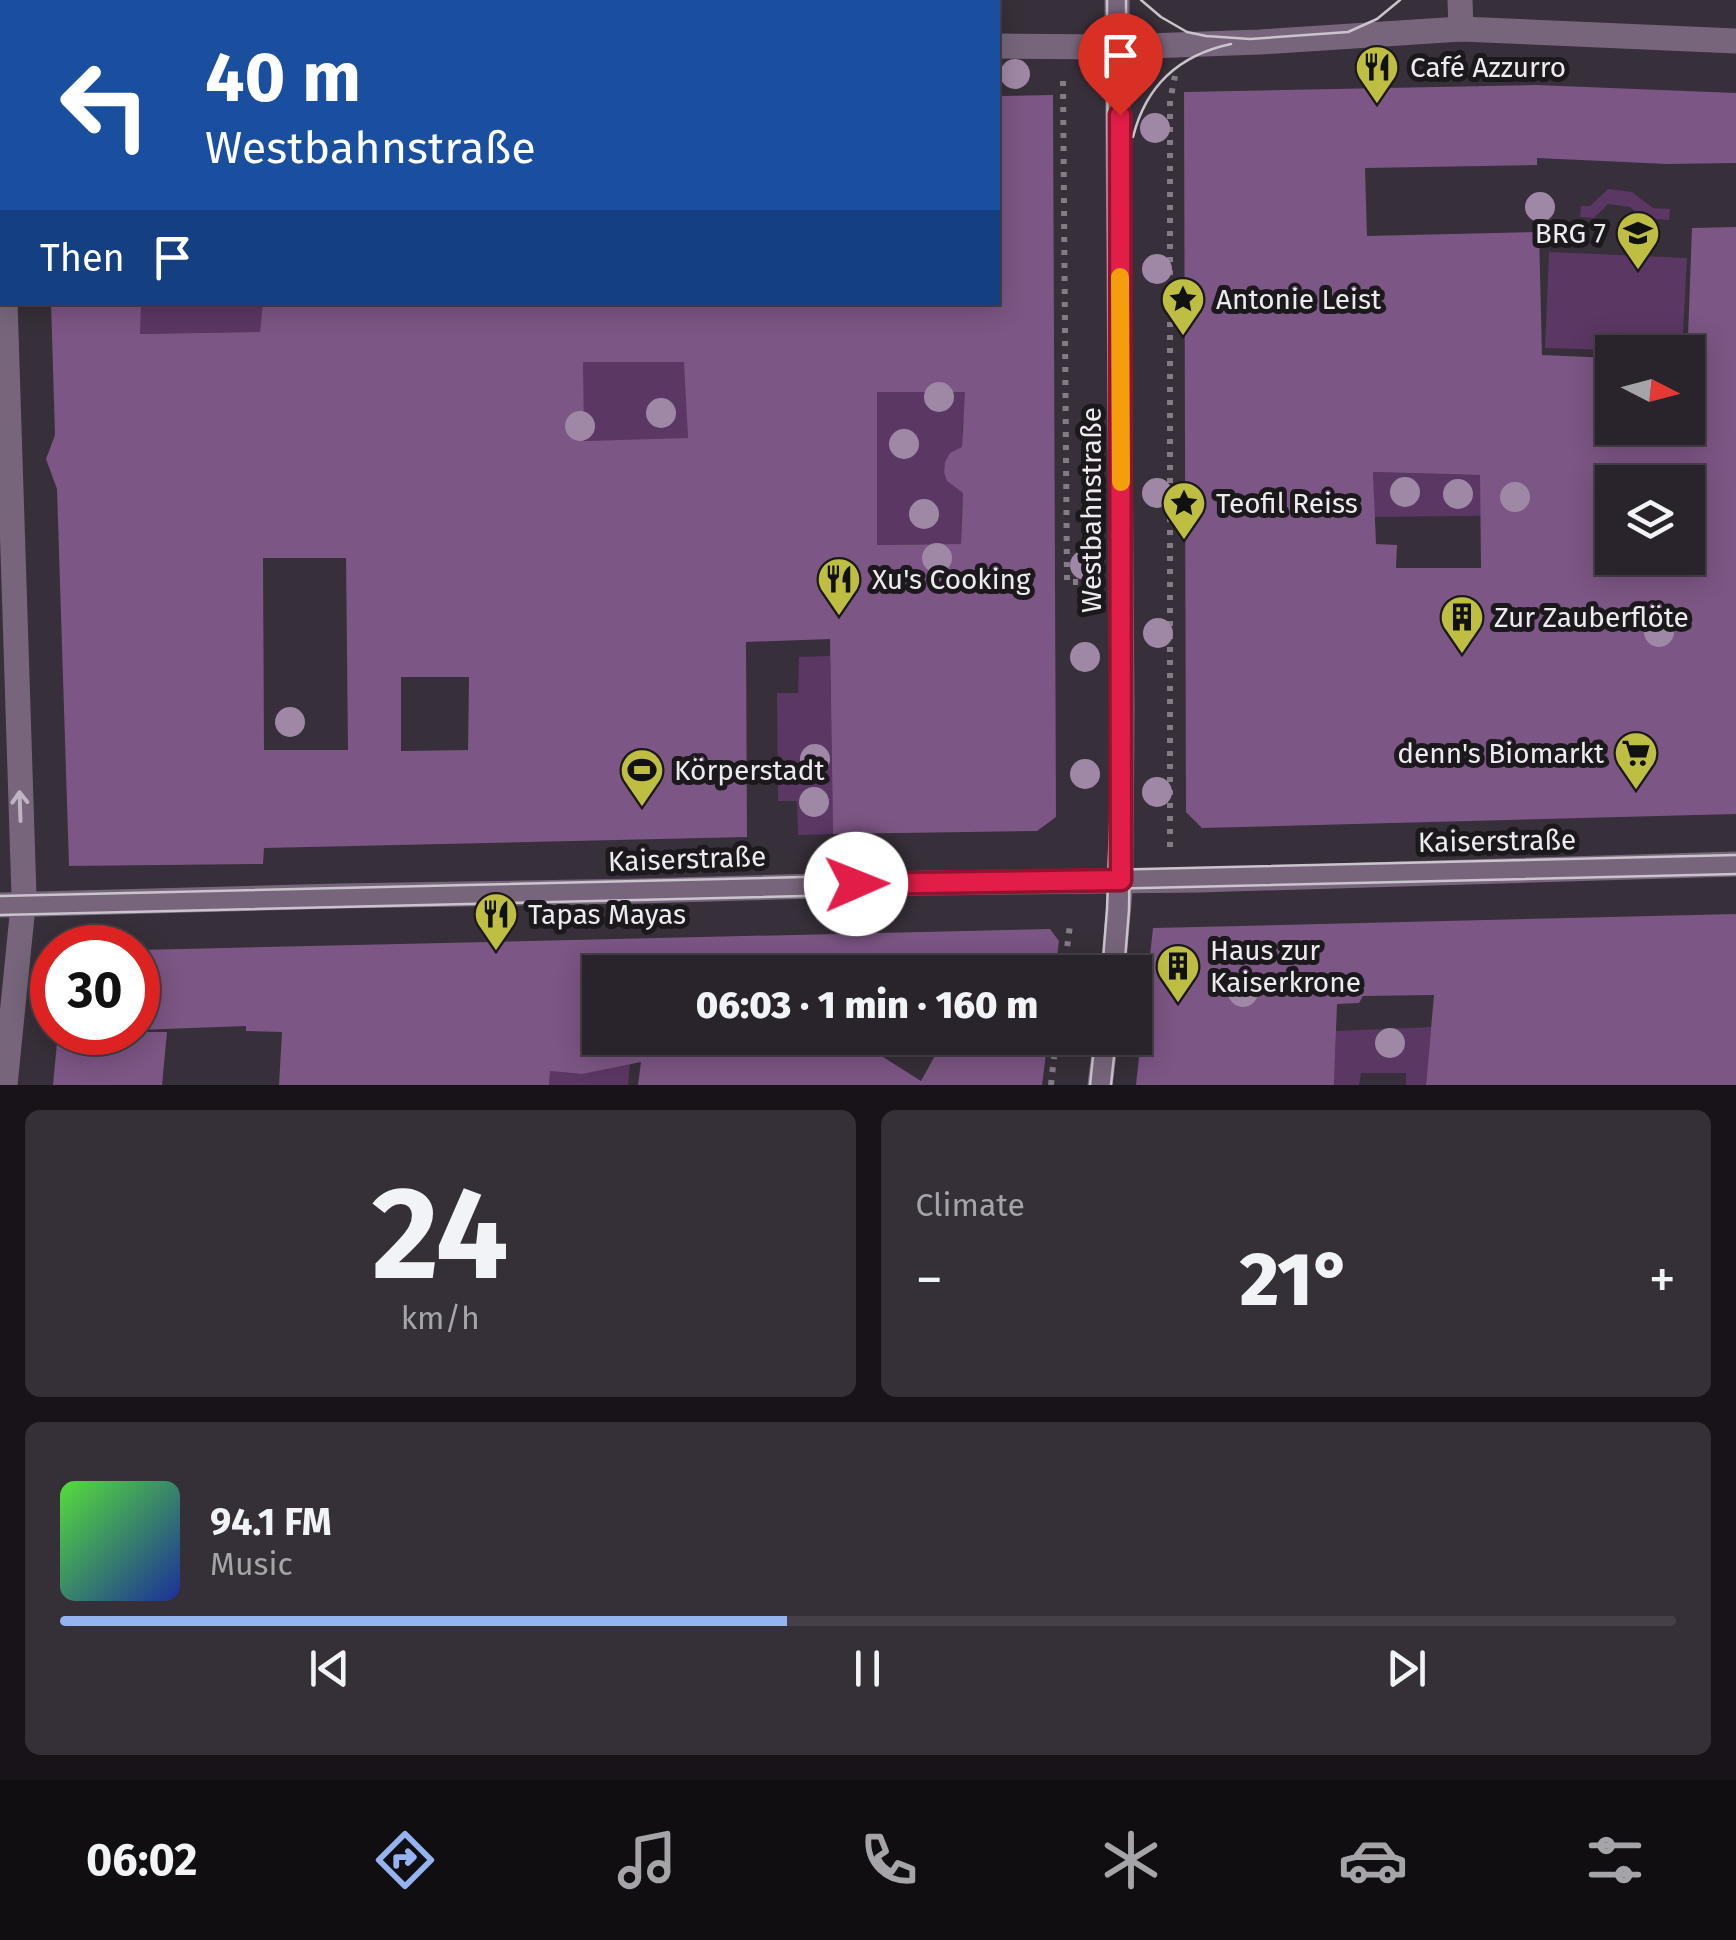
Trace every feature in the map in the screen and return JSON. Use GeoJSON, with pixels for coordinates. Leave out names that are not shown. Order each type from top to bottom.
{"type":"FeatureCollection","features":[{"type":"Feature","properties":{"kind":"street","name":"Westbahnstraße"},"geometry":{"type":"LineString","coordinates":[[1114,955],[1121,880],[1117,0]]}},
{"type":"Feature","properties":{"kind":"street"},"geometry":{"type":"LineString","coordinates":[[1460,0],[1460,30]]}},
{"type":"Feature","properties":{"kind":"street"},"geometry":{"type":"LineString","coordinates":[[1000,46],[1119,47],[1460,30],[1736,41]]}},
{"type":"Feature","properties":{"kind":"street"},"geometry":{"type":"LineString","coordinates":[[5,305],[12,905],[5,1085]]}},
{"type":"Feature","properties":{"kind":"street","name":"Kaiserstraße"},"geometry":{"type":"LineString","coordinates":[[12,905],[1199,880],[1736,864]]}},
{"type":"Feature","properties":{"kind":"street"},"geometry":{"type":"LineString","coordinates":[[1100,1085],[1104,1055]]}},
{"type":"Feature","properties":{"kind":"path"},"geometry":{"type":"LineString","coordinates":[[1170,852],[1170,100],[1180,43]]}},
{"type":"Feature","properties":{"kind":"path"},"geometry":{"type":"LineString","coordinates":[[1063,46],[1067,582],[1102,583]]}},
{"type":"Feature","properties":{"kind":"path"},"geometry":{"type":"LineString","coordinates":[[1066,955],[1070,925]]}},
{"type":"Feature","properties":{"kind":"path"},"geometry":{"type":"LineString","coordinates":[[1050,1085],[1054,1055]]}},
{"type":"Feature","properties":{"kind":"shaded area"},"geometry":{"type":"Polygon","coordinates":[[[1608,189],[1632,192],[1653,208],[1670,209],[1669,220],[1643,218],[1630,207],[1608,204],[1594,218],[1580,217],[1581,206],[1590,206],[1608,189]]]}},
{"type":"Feature","properties":{"kind":"shaded area"},"geometry":{"type":"Polygon","coordinates":[[[1549,252],[1687,258],[1683,335],[1595,335],[1595,349],[1545,348],[1549,252]]]}},
{"type":"Feature","properties":{"kind":"shaded area"},"geometry":{"type":"Polygon","coordinates":[[[141,305],[263,305],[260,332],[134,334],[141,305]]]}},
{"type":"Feature","properties":{"kind":"shaded area"},"geometry":{"type":"Polygon","coordinates":[[[583,362],[686,362],[688,439],[583,441],[583,362]]]}},
{"type":"Feature","properties":{"kind":"shaded area"},"geometry":{"type":"Polygon","coordinates":[[[877,392],[972,392],[970,420],[963,420],[962,433],[970,449],[951,453],[944,472],[971,489],[962,504],[961,543],[970,544],[877,545],[877,392]]]}},
{"type":"Feature","properties":{"kind":"shaded area"},"geometry":{"type":"Polygon","coordinates":[[[1373,472],[1544,477],[1545,515],[1374,517],[1373,472]]]}},
{"type":"Feature","properties":{"kind":"shaded area"},"geometry":{"type":"Polygon","coordinates":[[[830,656],[833,834],[798,835],[797,801],[778,801],[777,693],[798,693],[799,657],[830,656]]]}},
{"type":"Feature","properties":{"kind":"shaded area"},"geometry":{"type":"Polygon","coordinates":[[[1431,1027],[1426,1085],[1406,1085],[1406,1073],[1361,1073],[1359,1085],[1334,1085],[1336,1031],[1431,1027]]]}},
{"type":"Feature","properties":{"kind":"shaded area"},"geometry":{"type":"Polygon","coordinates":[[[631,1055],[628,1085],[549,1085],[550,1071],[582,1074],[631,1055]]]}},
{"type":"Feature","properties":{"kind":"building"},"geometry":{"type":"Polygon","coordinates":[[[1536,85],[1736,93],[1736,163],[1537,158],[1537,165],[1365,168],[1367,236],[1539,232],[1542,355],[1595,357],[1595,445],[1705,445],[1705,335],[1688,335],[1692,228],[1736,227],[1736,814],[1202,828],[1186,812],[1184,92],[1536,85]],[[1373,472],[1376,544],[1397,545],[1396,568],[1481,568],[1480,475],[1373,472]]]}},
{"type":"Feature","properties":{"kind":"building"},"geometry":{"type":"Polygon","coordinates":[[[1053,95],[1056,817],[1037,831],[833,834],[830,639],[746,642],[747,837],[264,848],[263,864],[69,866],[57,489],[46,459],[55,435],[51,305],[141,305],[140,334],[260,332],[263,305],[1000,305],[1000,96],[1053,95]],[[583,362],[584,441],[688,438],[684,362],[583,362]],[[877,392],[877,545],[961,544],[963,493],[947,481],[944,472],[950,453],[962,447],[965,392],[877,392]],[[263,558],[264,750],[348,750],[346,558],[263,558]],[[401,677],[401,751],[468,750],[469,677],[401,677]]]}},
{"type":"Feature","properties":{"kind":"building"},"geometry":{"type":"Polygon","coordinates":[[[1736,914],[1736,1085],[1426,1085],[1434,995],[1363,996],[1359,1003],[1337,1004],[1334,1085],[1136,1085],[1139,1055],[1152,1055],[1153,928],[1736,914]]]}},
{"type":"Feature","properties":{"kind":"building"},"geometry":{"type":"Polygon","coordinates":[[[1050,929],[1059,941],[1057,955],[582,955],[582,1055],[880,1055],[921,1081],[935,1055],[1046,1055],[1042,1085],[638,1085],[641,1062],[582,1074],[550,1071],[549,1085],[279,1085],[282,1032],[246,1031],[246,1026],[160,1029],[160,949],[1050,929]]]}},
{"type":"Feature","properties":{"kind":"building"},"geometry":{"type":"Polygon","coordinates":[[[160,1032],[167,1032],[162,1085],[53,1085],[56,1055],[160,1055],[160,1032]]]}},
{"type":"Feature","properties":{"kind":"tram line"},"geometry":{"type":"LineString","coordinates":[[1103,955],[1111,800],[1107,0]]}},
{"type":"Feature","properties":{"kind":"tram line"},"geometry":{"type":"LineString","coordinates":[[1125,955],[1131,787],[1126,0]]}},
{"type":"Feature","properties":{"kind":"tram line"},"geometry":{"type":"LineString","coordinates":[[1141,0],[1187,32],[1250,39],[1348,32],[1377,19],[1400,0]]}},
{"type":"Feature","properties":{"kind":"tram line"},"geometry":{"type":"LineString","coordinates":[[1133,137],[1146,102],[1167,75],[1196,56],[1231,44]]}},
{"type":"Feature","properties":{"kind":"tram line"},"geometry":{"type":"LineString","coordinates":[[0,896],[1736,855]]}},
{"type":"Feature","properties":{"kind":"tram line"},"geometry":{"type":"LineString","coordinates":[[0,915],[1736,874]]}},
{"type":"Feature","properties":{"kind":"tram line"},"geometry":{"type":"LineString","coordinates":[[1090,1085],[1093,1055]]}},
{"type":"Feature","properties":{"kind":"tram line"},"geometry":{"type":"LineString","coordinates":[[1111,1085],[1114,1055]]}},
{"type":"Feature","properties":{"kind":"slow traffic"},"geometry":{"type":"LineString","coordinates":[[1120,277],[1121,482]]}},
{"type":"Feature","properties":{"kind":"place","name":"Café Azzurro"},"geometry":{"type":"Point","coordinates":[1377,105]}},
{"type":"Feature","properties":{"kind":"place","name":"BRG 7"},"geometry":{"type":"Point","coordinates":[1638,271]}},
{"type":"Feature","properties":{"kind":"place","name":"Antonie Leist"},"geometry":{"type":"Point","coordinates":[1183,337]}},
{"type":"Feature","properties":{"kind":"place","name":"Teofil Reiss"},"geometry":{"type":"Point","coordinates":[1184,541]}},
{"type":"Feature","properties":{"kind":"place","name":"Xu's Cooking"},"geometry":{"type":"Point","coordinates":[839,617]}},
{"type":"Feature","properties":{"kind":"place","name":"Zur Zauberflöte"},"geometry":{"type":"Point","coordinates":[1462,655]}},
{"type":"Feature","properties":{"kind":"place","name":"denn's Biomarkt"},"geometry":{"type":"Point","coordinates":[1636,791]}},
{"type":"Feature","properties":{"kind":"place","name":"Körperstadt"},"geometry":{"type":"Point","coordinates":[642,808]}},
{"type":"Feature","properties":{"kind":"place","name":"Tapas Mayas"},"geometry":{"type":"Point","coordinates":[496,952]}},
{"type":"Feature","properties":{"kind":"place","name":"Haus zur Kaiserkrone"},"geometry":{"type":"Point","coordinates":[1178,1004]}},
{"type":"Feature","properties":{"kind":"route"},"geometry":{"type":"LineString","coordinates":[[856,884],[1121,880],[1120,115]]}}]}
